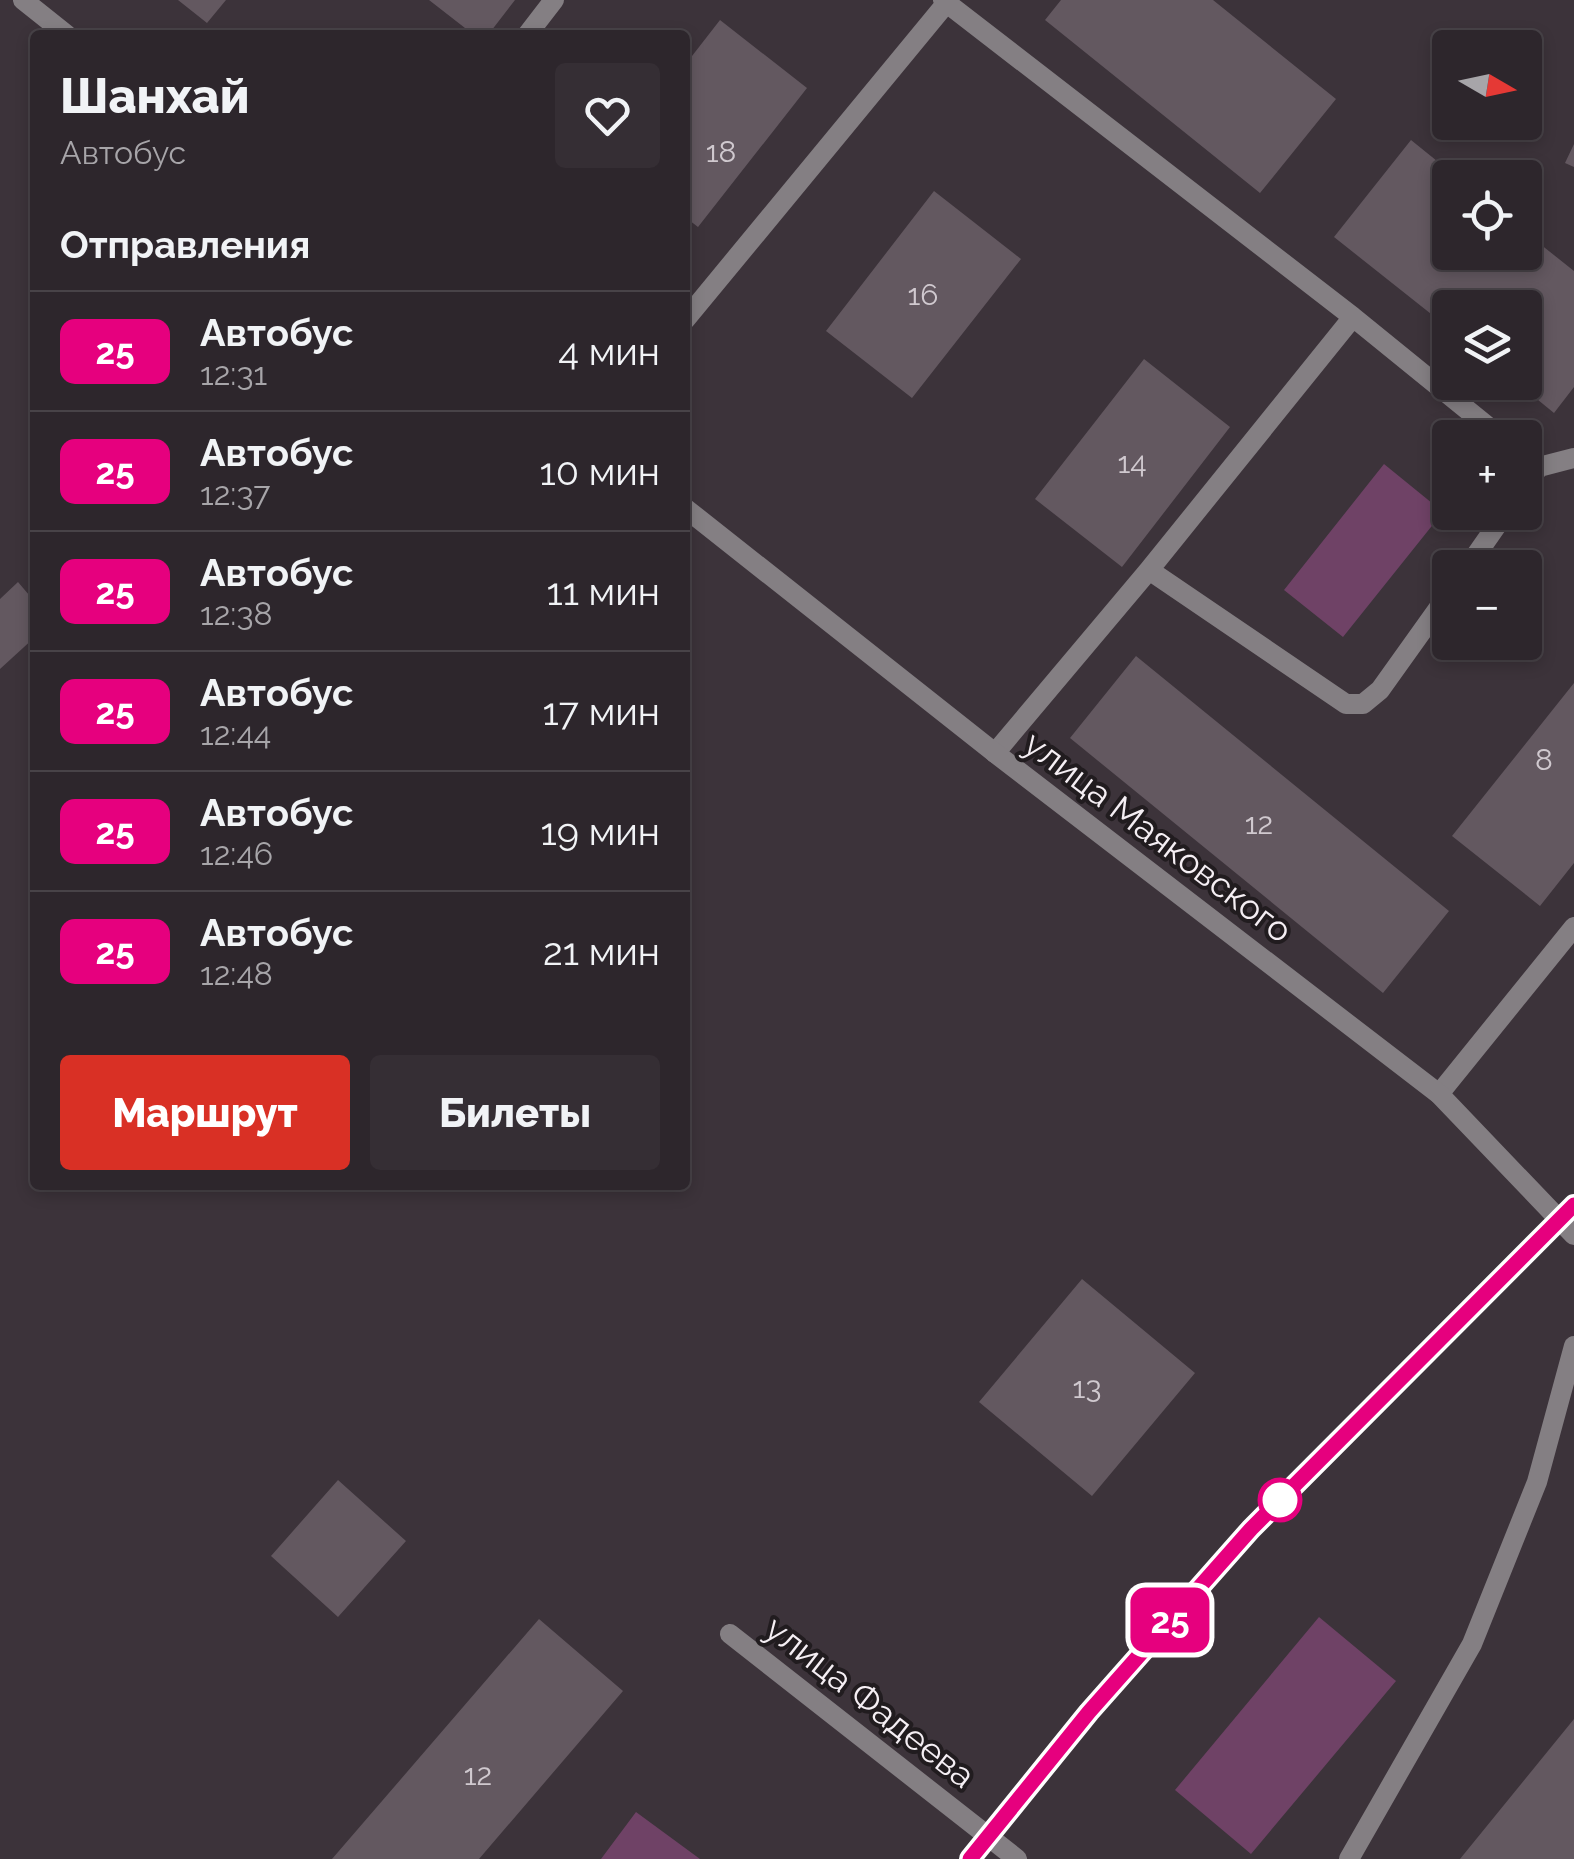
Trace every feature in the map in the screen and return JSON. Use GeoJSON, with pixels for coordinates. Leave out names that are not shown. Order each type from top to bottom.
{"type":"FeatureCollection","features":[{"type":"Feature","properties":{"kind":"street"},"geometry":{"type":"LineString","coordinates":[[23,0],[61,30]]}},
{"type":"Feature","properties":{"kind":"street"},"geometry":{"type":"LineString","coordinates":[[532,30],[554,0]]}},
{"type":"Feature","properties":{"kind":"street"},"geometry":{"type":"LineString","coordinates":[[690,314],[946,1],[1354,317],[1480,420]]}},
{"type":"Feature","properties":{"kind":"street"},"geometry":{"type":"LineString","coordinates":[[996,753],[1354,317]]}},
{"type":"Feature","properties":{"kind":"street"},"geometry":{"type":"LineString","coordinates":[[1542,461],[1574,458]]}},
{"type":"Feature","properties":{"kind":"street","name":"улица Маяковского"},"geometry":{"type":"LineString","coordinates":[[690,512],[1439,1094],[1567,1228]]}},
{"type":"Feature","properties":{"kind":"street"},"geometry":{"type":"LineString","coordinates":[[1149,570],[1346,704],[1363,704],[1380,690],[1432,617]]}},
{"type":"Feature","properties":{"kind":"street"},"geometry":{"type":"LineString","coordinates":[[1439,1094],[1574,927]]}},
{"type":"Feature","properties":{"kind":"street"},"geometry":{"type":"LineString","coordinates":[[970,1859],[1089,1712],[1251,1529],[1567,1228],[1574,1205]]}},
{"type":"Feature","properties":{"kind":"street"},"geometry":{"type":"LineString","coordinates":[[1349,1859],[1472,1644],[1537,1482],[1574,1346]]}},
{"type":"Feature","properties":{"kind":"street","name":"улица Фадеева"},"geometry":{"type":"LineString","coordinates":[[730,1634],[1017,1859]]}},
{"type":"Feature","properties":{"kind":"shaded area"},"geometry":{"type":"Polygon","coordinates":[[[1384,464],[1432,503],[1432,526],[1343,637],[1284,590],[1384,464]]]}},
{"type":"Feature","properties":{"kind":"shaded area"},"geometry":{"type":"Polygon","coordinates":[[[1319,1617],[1396,1681],[1251,1854],[1175,1790],[1319,1617]]]}},
{"type":"Feature","properties":{"kind":"shaded area"},"geometry":{"type":"Polygon","coordinates":[[[636,1812],[700,1859],[601,1859],[636,1812]]]}},
{"type":"Feature","properties":{"kind":"building"},"geometry":{"type":"Polygon","coordinates":[[[178,0],[226,0],[207,23],[178,0]]]}},
{"type":"Feature","properties":{"kind":"building"},"geometry":{"type":"Polygon","coordinates":[[[429,0],[515,0],[492,30],[468,30],[429,0]]]}},
{"type":"Feature","properties":{"kind":"building"},"geometry":{"type":"Polygon","coordinates":[[[1061,0],[1213,0],[1336,99],[1260,193],[1045,20],[1061,0]]]}},
{"type":"Feature","properties":{"kind":"building"},"geometry":{"type":"Polygon","coordinates":[[[720,20],[807,88],[698,227],[690,221],[690,59],[720,20]]]}},
{"type":"Feature","properties":{"kind":"building"},"geometry":{"type":"Polygon","coordinates":[[[1411,140],[1436,160],[1432,160],[1432,270],[1542,270],[1542,246],[1574,271],[1574,387],[1554,413],[1538,400],[1542,400],[1542,290],[1432,290],[1432,315],[1334,237],[1411,140]]]}},
{"type":"Feature","properties":{"kind":"building"},"geometry":{"type":"Polygon","coordinates":[[[1574,144],[1574,167],[1565,163],[1574,144]]]}},
{"type":"Feature","properties":{"kind":"building"},"geometry":{"type":"Polygon","coordinates":[[[934,191],[1021,259],[912,398],[826,331],[934,191]]]}},
{"type":"Feature","properties":{"kind":"building"},"geometry":{"type":"Polygon","coordinates":[[[1144,359],[1230,427],[1122,567],[1035,499],[1144,359]]]}},
{"type":"Feature","properties":{"kind":"building"},"geometry":{"type":"Polygon","coordinates":[[[18,582],[30,596],[30,642],[0,669],[0,599],[18,582]]]}},
{"type":"Feature","properties":{"kind":"building"},"geometry":{"type":"Polygon","coordinates":[[[1136,656],[1449,911],[1383,993],[1070,738],[1136,656]]]}},
{"type":"Feature","properties":{"kind":"building"},"geometry":{"type":"Polygon","coordinates":[[[1574,683],[1574,863],[1540,906],[1452,836],[1574,683]]]}},
{"type":"Feature","properties":{"kind":"building"},"geometry":{"type":"Polygon","coordinates":[[[1082,1279],[1195,1373],[1092,1496],[979,1402],[1082,1279]]]}},
{"type":"Feature","properties":{"kind":"building"},"geometry":{"type":"Polygon","coordinates":[[[338,1480],[406,1541],[338,1617],[271,1556],[338,1480]]]}},
{"type":"Feature","properties":{"kind":"building"},"geometry":{"type":"Polygon","coordinates":[[[539,1619],[623,1691],[479,1859],[332,1859],[539,1619]]]}},
{"type":"Feature","properties":{"kind":"building"},"geometry":{"type":"Polygon","coordinates":[[[1574,1719],[1574,1859],[1460,1859],[1574,1719]]]}},
{"type":"Feature","properties":{"kind":"bus line","name":"25"},"geometry":{"type":"LineString","coordinates":[[970,1859],[1089,1712],[1251,1529],[1574,1205]]}}]}
